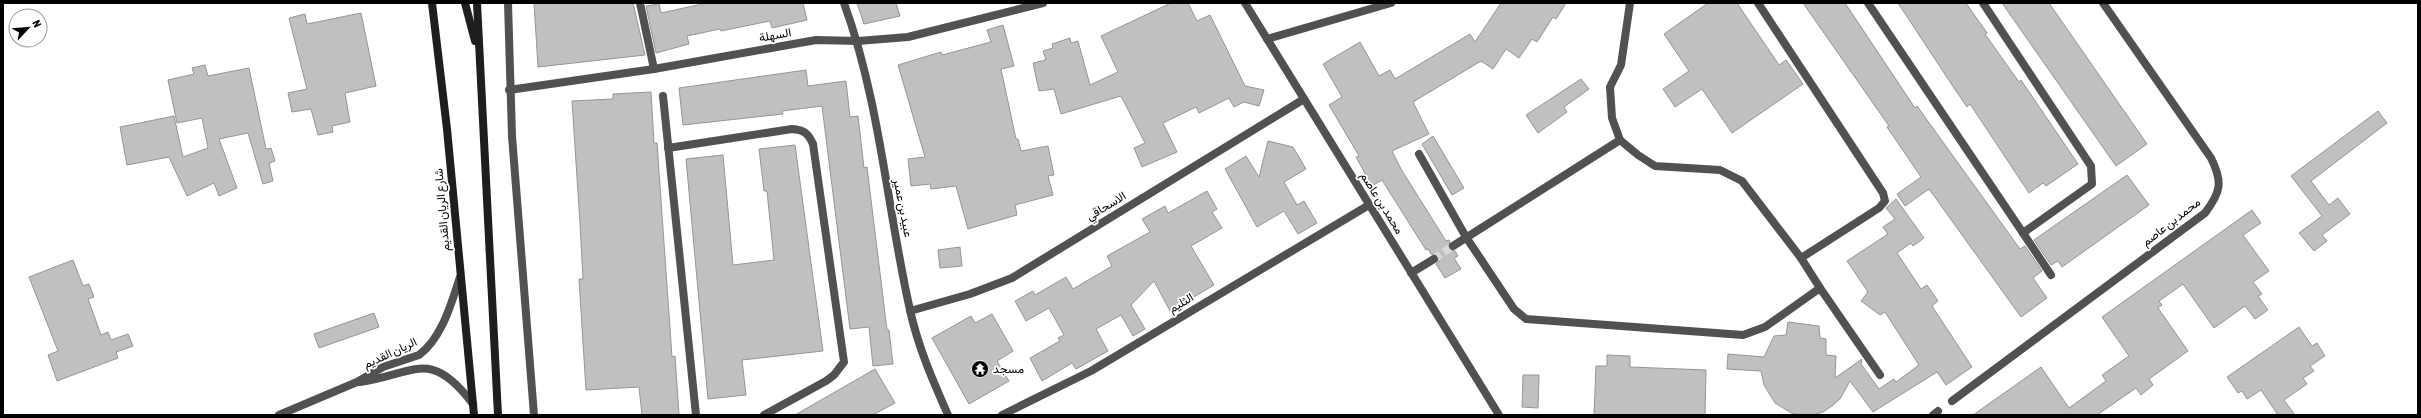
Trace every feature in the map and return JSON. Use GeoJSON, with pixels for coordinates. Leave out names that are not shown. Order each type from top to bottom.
{"type":"FeatureCollection","features":[{"type":"Feature","properties":{"kind":"street","name":"شارع الريان القديم"},"geometry":{"type":"LineString","coordinates":[[432,3],[447,129],[474,415]]}},
{"type":"Feature","properties":{"kind":"street"},"geometry":{"type":"LineString","coordinates":[[465,3],[478,53]]}},
{"type":"Feature","properties":{"kind":"street"},"geometry":{"type":"LineString","coordinates":[[477,3],[478,53],[498,415]]}},
{"type":"Feature","properties":{"kind":"street"},"geometry":{"type":"LineString","coordinates":[[508,3],[509,90],[534,415]]}},
{"type":"Feature","properties":{"kind":"street"},"geometry":{"type":"LineString","coordinates":[[640,3],[654,69]]}},
{"type":"Feature","properties":{"kind":"street","name":"عبيد بن عمير"},"geometry":{"type":"LineString","coordinates":[[844,3],[858,41],[869,84],[910,311],[923,355],[948,415]]}},
{"type":"Feature","properties":{"kind":"street","name":"السهلة"},"geometry":{"type":"LineString","coordinates":[[509,90],[654,69],[816,40],[858,41],[908,37],[1043,3]]}},
{"type":"Feature","properties":{"kind":"street","name":"محمد بن عاصم"},"geometry":{"type":"LineString","coordinates":[[1245,3],[1499,415]]}},
{"type":"Feature","properties":{"kind":"street"},"geometry":{"type":"LineString","coordinates":[[1267,39],[1391,3]]}},
{"type":"Feature","properties":{"kind":"street"},"geometry":{"type":"LineString","coordinates":[[1630,3],[1621,65],[1610,86],[1612,118],[1620,140],[1638,155],[1655,166],[1720,170],[1742,181],[1801,258],[1880,374]]}},
{"type":"Feature","properties":{"kind":"street"},"geometry":{"type":"LineString","coordinates":[[1758,3],[1882,193],[1885,201],[1879,208],[1801,258]]}},
{"type":"Feature","properties":{"kind":"street"},"geometry":{"type":"LineString","coordinates":[[1868,3],[2051,275]]}},
{"type":"Feature","properties":{"kind":"street"},"geometry":{"type":"LineString","coordinates":[[1983,3],[2072,134],[2091,166],[2093,174],[2092,184],[2023,233]]}},
{"type":"Feature","properties":{"kind":"street","name":"محمد بن عاصم"},"geometry":{"type":"LineString","coordinates":[[1952,401],[2206,213],[2215,200],[2220,186],[2218,172],[2211,158],[2103,3]]}},
{"type":"Feature","properties":{"kind":"street"},"geometry":{"type":"LineString","coordinates":[[663,96],[696,415]]}},
{"type":"Feature","properties":{"kind":"street","name":"الاسحاقي"},"geometry":{"type":"LineString","coordinates":[[910,311],[970,294],[1012,278],[1304,99]]}},
{"type":"Feature","properties":{"kind":"street"},"geometry":{"type":"LineString","coordinates":[[668,148],[792,129],[802,130],[808,135],[813,144],[844,362],[834,375],[826,381],[764,415]]}},
{"type":"Feature","properties":{"kind":"street"},"geometry":{"type":"LineString","coordinates":[[1453,246],[1620,140]]}},
{"type":"Feature","properties":{"kind":"street"},"geometry":{"type":"LineString","coordinates":[[1419,154],[1466,237],[1514,309],[1526,319],[1743,335],[1765,327],[1820,288]]}},
{"type":"Feature","properties":{"kind":"street","name":"الثليم"},"geometry":{"type":"LineString","coordinates":[[1002,415],[1091,371],[1369,205]]}},
{"type":"Feature","properties":{"kind":"street"},"geometry":{"type":"LineString","coordinates":[[1411,273],[1434,259]]}},
{"type":"Feature","properties":{"kind":"street","name":"الريان القديم"},"geometry":{"type":"LineString","coordinates":[[357,382],[375,371],[419,355],[432,343],[443,322],[460,277]]}},
{"type":"Feature","properties":{"kind":"street","name":"الريان القديم"},"geometry":{"type":"LineString","coordinates":[[278,415],[357,382],[412,368],[434,370],[449,378],[473,404]]}},
{"type":"Feature","properties":{"kind":"building"},"geometry":{"type":"Polygon","coordinates":[[[534,3],[633,3],[645,55],[538,67],[534,3]]]}},
{"type":"Feature","properties":{"kind":"building"},"geometry":{"type":"Polygon","coordinates":[[[707,3],[803,3],[807,20],[772,28],[770,21],[687,36],[689,44],[656,53],[646,6],[659,4],[661,13],[707,3]]]}},
{"type":"Feature","properties":{"kind":"building"},"geometry":{"type":"Polygon","coordinates":[[[857,3],[896,3],[900,16],[864,24],[857,3]]]}},
{"type":"Feature","properties":{"kind":"building"},"geometry":{"type":"Polygon","coordinates":[[[1171,3],[1188,3],[1197,21],[1210,15],[1245,86],[1264,90],[1259,106],[1244,102],[1234,107],[1229,98],[1199,113],[1196,107],[1163,123],[1177,152],[1142,167],[1134,148],[1145,143],[1121,96],[1061,114],[1054,89],[1039,91],[1033,63],[1046,60],[1043,51],[1053,48],[1052,44],[1070,38],[1071,43],[1078,41],[1090,85],[1118,72],[1101,36],[1171,3]]]}},
{"type":"Feature","properties":{"kind":"building"},"geometry":{"type":"Polygon","coordinates":[[[1501,3],[1566,3],[1556,19],[1553,17],[1537,42],[1532,39],[1519,58],[1506,49],[1493,69],[1481,61],[1413,102],[1429,134],[1392,151],[1401,169],[1446,241],[1450,241],[1448,249],[1455,251],[1458,256],[1454,258],[1461,269],[1445,278],[1436,264],[1439,261],[1438,256],[1431,254],[1428,249],[1426,250],[1382,180],[1372,186],[1356,157],[1359,156],[1329,105],[1342,97],[1323,64],[1360,42],[1379,76],[1390,70],[1395,79],[1470,34],[1475,42],[1501,3]]]}},
{"type":"Feature","properties":{"kind":"building"},"geometry":{"type":"Polygon","coordinates":[[[1708,3],[1737,3],[1779,65],[1786,60],[1803,84],[1732,133],[1702,89],[1675,107],[1663,89],[1689,71],[1664,34],[1708,3]]]}},
{"type":"Feature","properties":{"kind":"building"},"geometry":{"type":"Polygon","coordinates":[[[1803,3],[1845,3],[1915,108],[1917,106],[2020,249],[2025,246],[2042,271],[2033,278],[2047,298],[2021,317],[1929,189],[1905,206],[1897,194],[1921,177],[1887,127],[1889,126],[1803,3]]]}},
{"type":"Feature","properties":{"kind":"building"},"geometry":{"type":"Polygon","coordinates":[[[1898,3],[1966,3],[1987,33],[1985,34],[2019,82],[2021,80],[2078,164],[2046,186],[2043,183],[2029,193],[1970,104],[1967,107],[1898,3]]]}},
{"type":"Feature","properties":{"kind":"building"},"geometry":{"type":"Polygon","coordinates":[[[2002,3],[2049,3],[2147,144],[2116,166],[2002,3]]]}},
{"type":"Feature","properties":{"kind":"building"},"geometry":{"type":"Polygon","coordinates":[[[361,13],[376,86],[345,93],[350,122],[332,126],[333,132],[318,135],[311,109],[292,112],[288,93],[307,89],[289,18],[305,14],[307,24],[361,13]]]}},
{"type":"Feature","properties":{"kind":"building"},"geometry":{"type":"Polygon","coordinates":[[[1003,25],[1014,66],[1001,69],[1016,139],[1018,139],[1021,151],[1048,146],[1054,175],[1048,176],[1053,195],[1015,205],[1017,215],[968,229],[956,186],[931,189],[930,184],[911,186],[908,159],[925,157],[898,65],[941,52],[942,55],[991,42],[987,30],[1003,25]]]}},
{"type":"Feature","properties":{"kind":"building"},"geometry":{"type":"Polygon","coordinates":[[[205,65],[208,76],[249,68],[266,149],[271,148],[275,161],[269,163],[273,181],[263,184],[248,133],[219,139],[237,188],[219,196],[214,183],[187,196],[169,157],[127,165],[120,127],[174,116],[183,157],[208,148],[202,118],[177,123],[168,80],[194,74],[192,68],[205,65]]]}},
{"type":"Feature","properties":{"kind":"building"},"geometry":{"type":"Polygon","coordinates":[[[806,70],[808,86],[846,81],[850,117],[858,116],[864,168],[867,167],[887,330],[889,330],[893,364],[873,366],[869,327],[850,329],[822,106],[782,111],[783,114],[683,125],[679,88],[806,70]]]}},
{"type":"Feature","properties":{"kind":"building"},"geometry":{"type":"Polygon","coordinates":[[[1581,79],[1589,89],[1564,107],[1567,112],[1538,133],[1526,115],[1581,79]]]}},
{"type":"Feature","properties":{"kind":"building"},"geometry":{"type":"Polygon","coordinates":[[[651,92],[654,143],[657,143],[672,357],[675,356],[679,415],[642,415],[639,387],[586,390],[579,279],[583,279],[572,101],[613,99],[613,94],[651,92]]]}},
{"type":"Feature","properties":{"kind":"building"},"geometry":{"type":"Polygon","coordinates":[[[2378,111],[2387,123],[2311,181],[2329,205],[2338,198],[2350,214],[2322,235],[2327,241],[2314,251],[2299,233],[2322,216],[2291,176],[2378,111]]]}},
{"type":"Feature","properties":{"kind":"building"},"geometry":{"type":"Polygon","coordinates":[[[1433,136],[1464,188],[1452,195],[1422,144],[1433,136]]]}},
{"type":"Feature","properties":{"kind":"building"},"geometry":{"type":"Polygon","coordinates":[[[1268,141],[1293,147],[1306,169],[1284,182],[1297,205],[1304,201],[1317,223],[1298,234],[1284,211],[1257,227],[1225,169],[1246,156],[1259,177],[1268,141]]]}},
{"type":"Feature","properties":{"kind":"building"},"geometry":{"type":"Polygon","coordinates":[[[795,145],[823,351],[742,360],[746,395],[708,399],[686,159],[723,155],[733,265],[774,260],[767,191],[764,191],[759,149],[795,145]]]}},
{"type":"Feature","properties":{"kind":"building"},"geometry":{"type":"Polygon","coordinates":[[[2127,175],[2149,205],[2062,267],[2058,261],[2051,265],[2034,240],[2127,175]]]}},
{"type":"Feature","properties":{"kind":"building"},"geometry":{"type":"Polygon","coordinates":[[[1207,191],[1217,209],[1212,212],[1222,228],[1191,246],[1214,285],[1170,311],[1154,281],[1131,305],[1145,329],[1133,336],[1121,315],[1096,329],[1108,351],[1076,369],[1072,363],[1042,381],[1030,358],[1060,341],[1058,338],[1064,335],[1049,308],[1026,321],[1015,301],[1033,291],[1035,295],[1066,277],[1073,289],[1112,266],[1107,256],[1150,232],[1142,219],[1165,206],[1168,213],[1207,191]]]}},
{"type":"Feature","properties":{"kind":"building"},"geometry":{"type":"Polygon","coordinates":[[[1896,199],[1924,238],[1913,246],[1911,243],[1897,253],[1921,289],[1927,285],[1938,301],[1932,306],[1972,367],[1946,385],[1937,372],[1873,412],[1850,381],[1840,399],[1823,412],[1812,415],[1793,414],[1775,403],[1764,385],[1761,371],[1727,369],[1728,354],[1764,357],[1774,336],[1786,335],[1788,322],[1819,326],[1820,338],[1826,339],[1826,355],[1836,356],[1835,378],[1862,359],[1861,364],[1879,389],[1894,379],[1896,382],[1919,365],[1885,312],[1880,315],[1861,301],[1868,292],[1847,261],[1888,234],[1883,227],[1895,219],[1886,208],[1896,199]]]}},
{"type":"Feature","properties":{"kind":"building"},"geometry":{"type":"Polygon","coordinates":[[[2252,210],[2261,223],[2243,235],[2269,271],[2253,282],[2262,294],[2258,296],[2268,310],[2255,319],[2245,306],[2214,328],[2183,284],[2159,301],[2162,305],[2158,308],[2188,351],[2149,379],[2153,385],[2141,395],[2136,388],[2097,415],[1973,415],[2041,367],[2069,408],[2106,381],[2102,375],[2129,356],[2102,317],[2252,210]]]}},
{"type":"Feature","properties":{"kind":"building"},"geometry":{"type":"Polygon","coordinates":[[[960,247],[962,266],[940,268],[938,250],[960,247]]]}},
{"type":"Feature","properties":{"kind":"building"},"geometry":{"type":"Polygon","coordinates":[[[73,260],[83,286],[89,284],[94,297],[88,299],[101,335],[108,332],[111,340],[128,334],[133,346],[116,352],[118,358],[57,381],[48,355],[58,351],[29,277],[73,260]]]}},
{"type":"Feature","properties":{"kind":"building"},"geometry":{"type":"Polygon","coordinates":[[[374,313],[379,327],[319,348],[314,334],[374,313]]]}},
{"type":"Feature","properties":{"kind":"building"},"geometry":{"type":"Polygon","coordinates":[[[992,314],[1013,351],[997,361],[1009,381],[969,404],[932,338],[971,316],[975,323],[992,314]]]}},
{"type":"Feature","properties":{"kind":"building"},"geometry":{"type":"Polygon","coordinates":[[[2299,327],[2312,346],[2317,343],[2325,356],[2310,366],[2314,371],[2303,378],[2307,384],[2284,400],[2295,415],[2278,415],[2261,390],[2247,399],[2242,391],[2238,393],[2227,377],[2299,327]]]}},
{"type":"Feature","properties":{"kind":"building"},"geometry":{"type":"Polygon","coordinates":[[[1607,355],[1630,356],[1630,367],[1706,370],[1705,415],[1594,415],[1596,366],[1607,366],[1607,355]]]}},
{"type":"Feature","properties":{"kind":"building"},"geometry":{"type":"Polygon","coordinates":[[[875,369],[895,403],[873,415],[795,415],[875,369]]]}},
{"type":"Feature","properties":{"kind":"building"},"geometry":{"type":"Polygon","coordinates":[[[1523,375],[1539,375],[1538,408],[1522,407],[1523,375]]]}},
{"type":"Feature","properties":{"kind":"tunnel"},"geometry":{"type":"LineString","coordinates":[[1434,259],[1453,246]]}},
{"type":"Feature","properties":{"kind":"place","name":"مسجد"},"geometry":{"type":"Point","coordinates":[980,369]}}]}
